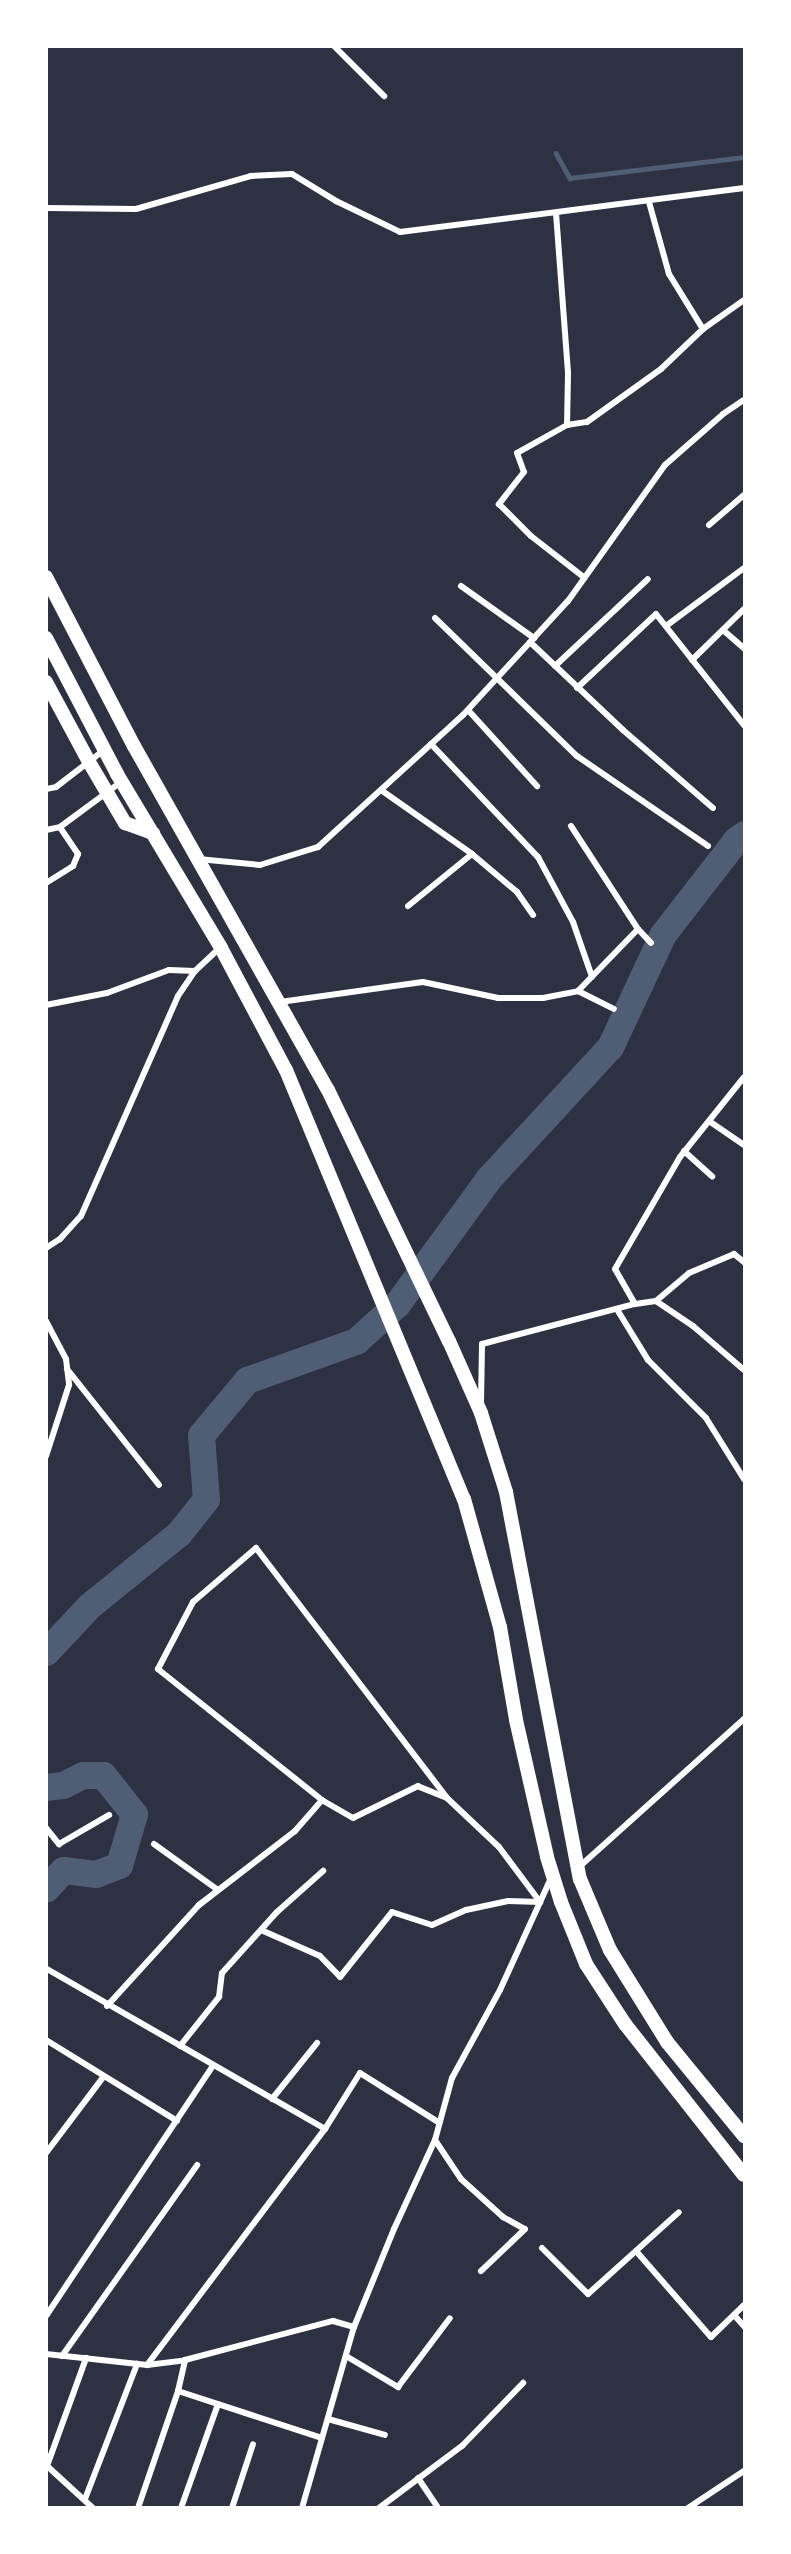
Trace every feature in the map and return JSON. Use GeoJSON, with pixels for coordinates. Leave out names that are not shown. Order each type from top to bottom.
{"type":"FeatureCollection","features":[{"type":"Feature","properties":{"kind":"highway"},"geometry":{"type":"LineString","coordinates":[[46,577],[91,666],[328,1090],[449,1341],[481,1413],[506,1492],[580,1879],[610,1950],[667,2042],[744,2136]]}},
{"type":"Feature","properties":{"kind":"highway"},"geometry":{"type":"LineString","coordinates":[[46,638],[122,782],[221,948],[286,1070],[464,1499],[487,1574],[500,1627],[516,1719],[552,1875],[586,1964],[625,2024],[744,2175]]}},
{"type":"Feature","properties":{"kind":"highway"},"geometry":{"type":"LineString","coordinates":[[46,682],[88,762],[125,823],[153,833]]}},
{"type":"Feature","properties":{"kind":"highway"},"geometry":{"type":"LineString","coordinates":[[221,948],[242,936]]}},
{"type":"Feature","properties":{"kind":"street"},"geometry":{"type":"LineString","coordinates":[[334,46],[384,96]]}},
{"type":"Feature","properties":{"kind":"street"},"geometry":{"type":"LineString","coordinates":[[46,208],[136,209],[250,176],[292,174],[336,201],[400,232],[649,202],[744,188]]}},
{"type":"Feature","properties":{"kind":"street"},"geometry":{"type":"LineString","coordinates":[[649,202],[669,274],[703,329]]}},
{"type":"Feature","properties":{"kind":"street"},"geometry":{"type":"LineString","coordinates":[[556,213],[568,374],[567,425]]}},
{"type":"Feature","properties":{"kind":"street"},"geometry":{"type":"LineString","coordinates":[[585,578],[531,536],[499,504],[524,472],[517,453],[567,425],[587,422],[660,369],[703,329],[744,300]]}},
{"type":"Feature","properties":{"kind":"street"},"geometry":{"type":"LineString","coordinates":[[198,859],[260,865],[318,848],[468,710],[568,601],[665,465],[723,414],[744,400]]}},
{"type":"Feature","properties":{"kind":"street"},"geometry":{"type":"LineString","coordinates":[[709,525],[744,495]]}},
{"type":"Feature","properties":{"kind":"street"},"geometry":{"type":"LineString","coordinates":[[666,626],[744,568]]}},
{"type":"Feature","properties":{"kind":"street"},"geometry":{"type":"LineString","coordinates":[[555,666],[648,579]]}},
{"type":"Feature","properties":{"kind":"street"},"geometry":{"type":"LineString","coordinates":[[461,586],[532,640],[577,688],[713,808]]}},
{"type":"Feature","properties":{"kind":"street"},"geometry":{"type":"LineString","coordinates":[[693,660],[744,609]]}},
{"type":"Feature","properties":{"kind":"street"},"geometry":{"type":"LineString","coordinates":[[577,688],[656,614],[744,726]]}},
{"type":"Feature","properties":{"kind":"street"},"geometry":{"type":"LineString","coordinates":[[435,618],[577,756],[708,846]]}},
{"type":"Feature","properties":{"kind":"street"},"geometry":{"type":"LineString","coordinates":[[723,630],[744,648]]}},
{"type":"Feature","properties":{"kind":"street"},"geometry":{"type":"LineString","coordinates":[[468,710],[537,786]]}},
{"type":"Feature","properties":{"kind":"street"},"geometry":{"type":"LineString","coordinates":[[431,744],[538,857],[573,922],[592,977]]}},
{"type":"Feature","properties":{"kind":"street"},"geometry":{"type":"LineString","coordinates":[[46,789],[56,787],[105,750]]}},
{"type":"Feature","properties":{"kind":"street"},"geometry":{"type":"LineString","coordinates":[[46,830],[60,827],[122,782]]}},
{"type":"Feature","properties":{"kind":"street"},"geometry":{"type":"LineString","coordinates":[[381,790],[472,854],[517,892],[533,915]]}},
{"type":"Feature","properties":{"kind":"street"},"geometry":{"type":"LineString","coordinates":[[571,826],[638,929],[651,943]]}},
{"type":"Feature","properties":{"kind":"street"},"geometry":{"type":"LineString","coordinates":[[46,883],[73,866],[78,854],[60,827]]}},
{"type":"Feature","properties":{"kind":"street"},"geometry":{"type":"LineString","coordinates":[[408,906],[472,854]]}},
{"type":"Feature","properties":{"kind":"street"},"geometry":{"type":"LineString","coordinates":[[280,1002],[423,982],[498,998],[543,999],[578,991],[638,929]]}},
{"type":"Feature","properties":{"kind":"street"},"geometry":{"type":"LineString","coordinates":[[46,1248],[60,1239],[81,1216],[178,996],[195,971],[221,948]]}},
{"type":"Feature","properties":{"kind":"street"},"geometry":{"type":"LineString","coordinates":[[46,1005],[107,993],[169,970],[195,971]]}},
{"type":"Feature","properties":{"kind":"street"},"geometry":{"type":"LineString","coordinates":[[578,991],[614,1010]]}},
{"type":"Feature","properties":{"kind":"street"},"geometry":{"type":"LineString","coordinates":[[635,1304],[615,1269],[684,1151],[744,1077]]}},
{"type":"Feature","properties":{"kind":"street"},"geometry":{"type":"LineString","coordinates":[[709,1121],[744,1145]]}},
{"type":"Feature","properties":{"kind":"street"},"geometry":{"type":"LineString","coordinates":[[684,1151],[712,1176]]}},
{"type":"Feature","properties":{"kind":"street"},"geometry":{"type":"LineString","coordinates":[[481,1413],[482,1344],[618,1311],[635,1304],[656,1301],[689,1273],[734,1254],[744,1262]]}},
{"type":"Feature","properties":{"kind":"street"},"geometry":{"type":"LineString","coordinates":[[656,1301],[693,1326],[744,1370]]}},
{"type":"Feature","properties":{"kind":"street"},"geometry":{"type":"LineString","coordinates":[[618,1311],[648,1360],[706,1418],[744,1479]]}},
{"type":"Feature","properties":{"kind":"street"},"geometry":{"type":"LineString","coordinates":[[46,1321],[66,1359],[69,1385],[46,1456]]}},
{"type":"Feature","properties":{"kind":"street"},"geometry":{"type":"LineString","coordinates":[[67,1370],[159,1485]]}},
{"type":"Feature","properties":{"kind":"street"},"geometry":{"type":"LineString","coordinates":[[447,1798],[418,1786],[353,1818],[322,1800],[158,1669],[193,1602],[256,1548],[447,1798],[499,1847],[540,1902]]}},
{"type":"Feature","properties":{"kind":"street"},"geometry":{"type":"LineString","coordinates":[[578,1867],[744,1719]]}},
{"type":"Feature","properties":{"kind":"street"},"geometry":{"type":"LineString","coordinates":[[107,2006],[200,1905],[295,1831],[322,1800]]}},
{"type":"Feature","properties":{"kind":"street"},"geometry":{"type":"LineString","coordinates":[[46,1828],[59,1844],[109,1815]]}},
{"type":"Feature","properties":{"kind":"street"},"geometry":{"type":"LineString","coordinates":[[154,1844],[218,1890]]}},
{"type":"Feature","properties":{"kind":"street"},"geometry":{"type":"LineString","coordinates":[[180,2046],[219,1996],[222,1973],[261,1930],[323,1871]]}},
{"type":"Feature","properties":{"kind":"street"},"geometry":{"type":"LineString","coordinates":[[302,2508],[354,2327],[394,2229],[435,2140],[438,2122],[452,2078],[500,1990],[552,1875]]}},
{"type":"Feature","properties":{"kind":"street"},"geometry":{"type":"LineString","coordinates":[[261,1930],[320,1956],[340,1977],[392,1912],[432,1925],[466,1910],[497,1903],[540,1902]]}},
{"type":"Feature","properties":{"kind":"street"},"geometry":{"type":"LineString","coordinates":[[47,1969],[107,2006],[325,2129]]}},
{"type":"Feature","properties":{"kind":"street"},"geometry":{"type":"LineString","coordinates":[[46,2040],[177,2121]]}},
{"type":"Feature","properties":{"kind":"street"},"geometry":{"type":"LineString","coordinates":[[272,2099],[317,2043]]}},
{"type":"Feature","properties":{"kind":"street"},"geometry":{"type":"LineString","coordinates":[[46,2316],[213,2066]]}},
{"type":"Feature","properties":{"kind":"street"},"geometry":{"type":"LineString","coordinates":[[147,2365],[325,2129],[360,2073],[438,2122]]}},
{"type":"Feature","properties":{"kind":"street"},"geometry":{"type":"LineString","coordinates":[[46,2153],[104,2076]]}},
{"type":"Feature","properties":{"kind":"street"},"geometry":{"type":"LineString","coordinates":[[435,2140],[460,2179],[503,2217],[525,2229],[481,2271]]}},
{"type":"Feature","properties":{"kind":"street"},"geometry":{"type":"LineString","coordinates":[[62,2356],[198,2165]]}},
{"type":"Feature","properties":{"kind":"street"},"geometry":{"type":"LineString","coordinates":[[542,2248],[588,2294],[679,2212]]}},
{"type":"Feature","properties":{"kind":"street"},"geometry":{"type":"LineString","coordinates":[[636,2251],[711,2337],[744,2305]]}},
{"type":"Feature","properties":{"kind":"street"},"geometry":{"type":"LineString","coordinates":[[734,2315],[744,2326]]}},
{"type":"Feature","properties":{"kind":"street"},"geometry":{"type":"LineString","coordinates":[[346,2356],[398,2388],[450,2318]]}},
{"type":"Feature","properties":{"kind":"street"},"geometry":{"type":"LineString","coordinates":[[46,2354],[147,2365],[185,2360],[333,2321],[354,2327]]}},
{"type":"Feature","properties":{"kind":"street"},"geometry":{"type":"LineString","coordinates":[[86,2358],[47,2466],[93,2508]]}},
{"type":"Feature","properties":{"kind":"street"},"geometry":{"type":"LineString","coordinates":[[138,2508],[178,2391],[185,2360]]}},
{"type":"Feature","properties":{"kind":"street"},"geometry":{"type":"LineString","coordinates":[[85,2499],[137,2364]]}},
{"type":"Feature","properties":{"kind":"street"},"geometry":{"type":"LineString","coordinates":[[379,2508],[462,2446],[523,2383]]}},
{"type":"Feature","properties":{"kind":"street"},"geometry":{"type":"LineString","coordinates":[[178,2391],[322,2438]]}},
{"type":"Feature","properties":{"kind":"street"},"geometry":{"type":"LineString","coordinates":[[181,2508],[218,2404]]}},
{"type":"Feature","properties":{"kind":"street"},"geometry":{"type":"LineString","coordinates":[[328,2419],[385,2435]]}},
{"type":"Feature","properties":{"kind":"street"},"geometry":{"type":"LineString","coordinates":[[232,2508],[253,2444]]}},
{"type":"Feature","properties":{"kind":"street"},"geometry":{"type":"LineString","coordinates":[[688,2508],[744,2471]]}},
{"type":"Feature","properties":{"kind":"street"},"geometry":{"type":"LineString","coordinates":[[418,2478],[438,2508]]}},
{"type":"Feature","properties":{"kind":"waterway"},"geometry":{"type":"LineString","coordinates":[[556,153],[570,178],[744,157]]}},
{"type":"Feature","properties":{"kind":"waterway"},"geometry":{"type":"LineString","coordinates":[[46,1652],[89,1606],[179,1533],[206,1499],[201,1435],[247,1380],[356,1341],[397,1304],[488,1179],[610,1047],[663,934],[736,840],[744,834]]}},
{"type":"Feature","properties":{"kind":"waterway"},"geometry":{"type":"LineString","coordinates":[[46,1787],[63,1785],[83,1775],[103,1775],[134,1814],[119,1865],[96,1874],[63,1870],[46,1889]]}}]}
